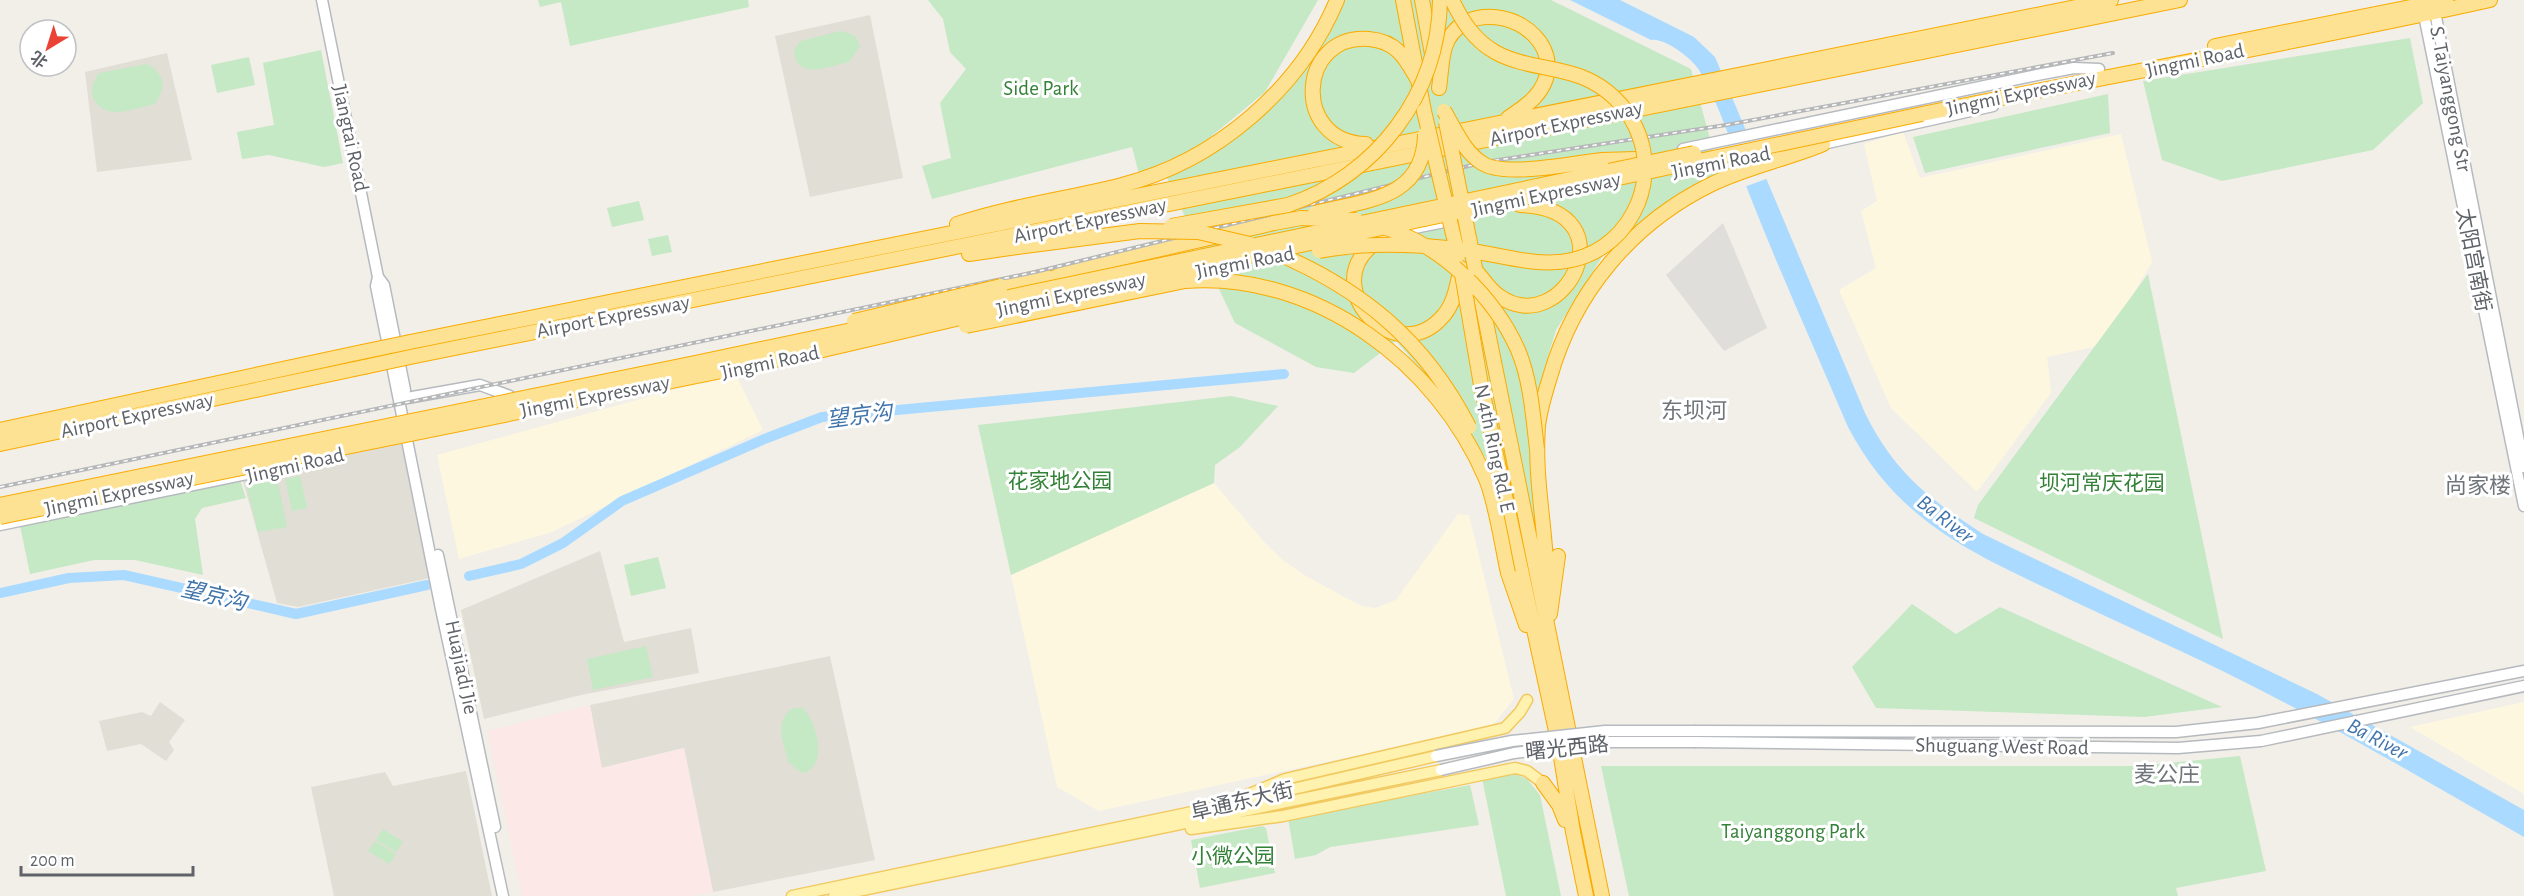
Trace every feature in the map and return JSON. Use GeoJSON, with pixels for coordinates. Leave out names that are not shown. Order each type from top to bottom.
{"type":"FeatureCollection","features":[{"type":"Feature","properties":{"kind":"highway"},"geometry":{"type":"LineString","coordinates":[[906,242],[982,216],[1123,185],[1145,178],[1203,150],[1256,113],[1287,82],[1315,41],[1337,0]]}},
{"type":"Feature","properties":{"kind":"highway","name":"N 4th Ring Rd. E"},"geometry":{"type":"LineString","coordinates":[[1403,0],[1425,111],[1498,381],[1602,896]]}},
{"type":"Feature","properties":{"kind":"highway","name":"N 4th Ring Rd. E"},"geometry":{"type":"LineString","coordinates":[[1422,0],[1444,111],[1468,268],[1481,385],[1559,745],[1586,896]]}},
{"type":"Feature","properties":{"kind":"highway"},"geometry":{"type":"LineString","coordinates":[[819,276],[1140,231],[1288,205],[1304,200],[1356,169],[1392,133],[1419,92],[1434,49],[1440,0]]}},
{"type":"Feature","properties":{"kind":"highway"},"geometry":{"type":"LineString","coordinates":[[1202,267],[1220,268],[1329,249],[1365,247],[1455,249],[1534,262],[1553,262],[1586,256],[1598,250],[1618,234],[1632,215],[1641,195],[1645,167],[1642,140],[1628,112],[1608,92],[1590,81],[1568,72],[1509,59],[1485,45],[1461,19],[1452,0]]}},
{"type":"Feature","properties":{"kind":"highway","name":"Airport Expressway"},"geometry":{"type":"LineString","coordinates":[[0,444],[415,356],[819,276],[2111,0]]}},
{"type":"Feature","properties":{"kind":"highway","name":"Airport Expressway"},"geometry":{"type":"LineString","coordinates":[[1740,81],[2180,0]]}},
{"type":"Feature","properties":{"kind":"highway","name":"Jingmi Road"},"geometry":{"type":"LineString","coordinates":[[2099,69],[2445,0]]}},
{"type":"Feature","properties":{"kind":"highway","name":"Jingmi Road"},"geometry":{"type":"LineString","coordinates":[[2141,69],[2490,0]]}},
{"type":"Feature","properties":{"kind":"highway"},"geometry":{"type":"LineString","coordinates":[[1439,88],[1445,47],[1459,26],[1479,14],[1491,12],[1504,12],[1527,23],[1542,42],[1546,52],[1544,84],[1535,98],[1505,121]]}},
{"type":"Feature","properties":{"kind":"highway"},"geometry":{"type":"LineString","coordinates":[[1383,145],[1350,144],[1330,131],[1317,114],[1312,96],[1312,84],[1316,70],[1327,55],[1336,48],[1356,40],[1366,39],[1388,43],[1398,51],[1419,82]]}},
{"type":"Feature","properties":{"kind":"highway","name":"Jingmi Expressway"},"geometry":{"type":"LineString","coordinates":[[0,518],[810,353],[1016,305],[1202,267],[2099,69]]}},
{"type":"Feature","properties":{"kind":"highway","name":"Jingmi Expressway"},"geometry":{"type":"LineString","coordinates":[[0,506],[1921,110],[2141,69]]}},
{"type":"Feature","properties":{"kind":"highway"},"geometry":{"type":"LineString","coordinates":[[2057,93],[2071,83]]}},
{"type":"Feature","properties":{"kind":"highway","name":"Airport Expressway"},"geometry":{"type":"LineString","coordinates":[[0,430],[410,342],[1383,145],[1505,121],[1683,93]]}},
{"type":"Feature","properties":{"kind":"highway"},"geometry":{"type":"LineString","coordinates":[[695,363],[714,353],[1274,223],[1393,192],[1405,185],[1421,165],[1425,147],[1425,111]]}},
{"type":"Feature","properties":{"kind":"highway"},"geometry":{"type":"LineString","coordinates":[[1444,111],[1463,145],[1480,162],[1490,168],[1512,170],[1602,160],[1636,159]]}},
{"type":"Feature","properties":{"kind":"highway"},"geometry":{"type":"LineString","coordinates":[[1537,449],[1542,403],[1562,340],[1581,302],[1625,246],[1673,206],[1728,177],[1768,158],[1823,144]]}},
{"type":"Feature","properties":{"kind":"highway"},"geometry":{"type":"LineString","coordinates":[[1395,232],[1366,250],[1357,269],[1355,283],[1359,302],[1373,323],[1398,334],[1412,334],[1433,325],[1444,316],[1468,268],[1498,296],[1509,302],[1533,305],[1551,299],[1560,293],[1575,274],[1579,261],[1576,235],[1567,219],[1556,211],[1541,206],[1520,205]]}},
{"type":"Feature","properties":{"kind":"highway"},"geometry":{"type":"LineString","coordinates":[[1274,223],[1318,218],[1370,222],[1402,234],[1456,269],[1485,297],[1496,312],[1518,351],[1529,390],[1537,449],[1547,577],[1546,613]]}},
{"type":"Feature","properties":{"kind":"highway"},"geometry":{"type":"LineString","coordinates":[[1140,231],[1198,232],[1251,244],[1322,273],[1367,303],[1400,330],[1449,392],[1473,437],[1487,481],[1508,573],[1518,606],[1539,656]]}},
{"type":"Feature","properties":{"kind":"highway"},"geometry":{"type":"LineString","coordinates":[[1032,288],[1070,270]]}},
{"type":"Feature","properties":{"kind":"highway"},"geometry":{"type":"LineString","coordinates":[[810,353],[886,343],[1185,281],[1208,279],[1257,285],[1293,296],[1332,312],[1361,330],[1409,366],[1455,420],[1487,481]]}},
{"type":"Feature","properties":{"kind":"highway"},"geometry":{"type":"LineString","coordinates":[[1549,628],[1558,556]]}},
{"type":"Feature","properties":{"kind":"highway"},"geometry":{"type":"LineString","coordinates":[[1543,783],[1559,805],[1573,832]]}},
{"type":"Feature","properties":{"kind":"main road","name":"Jiangtai Road"},"geometry":{"type":"LineString","coordinates":[[322,0],[378,277],[376,286],[407,417]]}},
{"type":"Feature","properties":{"kind":"main road","name":"S. Taiyanggong Str"},"geometry":{"type":"LineString","coordinates":[[2429,13],[2524,467]]}},
{"type":"Feature","properties":{"kind":"main road","name":"太阳宫南街"},"geometry":{"type":"LineString","coordinates":[[2429,13],[2524,506]]}},
{"type":"Feature","properties":{"kind":"main road","name":"Jingmi Road"},"geometry":{"type":"LineString","coordinates":[[0,499],[510,396],[752,350],[1032,288],[2046,73],[2074,68],[2099,69]]}},
{"type":"Feature","properties":{"kind":"main road","name":"Jingmi Road"},"geometry":{"type":"LineString","coordinates":[[1823,144],[2126,78],[2141,69]]}},
{"type":"Feature","properties":{"kind":"main road","name":"Jingmi Road"},"geometry":{"type":"LineString","coordinates":[[0,525],[234,478],[1040,303],[1395,232],[1714,163],[1768,158]]}},
{"type":"Feature","properties":{"kind":"main road","name":"Jiangtai Road"},"geometry":{"type":"LineString","coordinates":[[378,277],[384,285],[407,398],[407,417]]}},
{"type":"Feature","properties":{"kind":"main road"},"geometry":{"type":"LineString","coordinates":[[407,398],[480,385],[510,396]]}},
{"type":"Feature","properties":{"kind":"main road"},"geometry":{"type":"LineString","coordinates":[[407,417],[411,439]]}},
{"type":"Feature","properties":{"kind":"main road","name":"Huajiadi Jie"},"geometry":{"type":"LineString","coordinates":[[411,439],[441,609],[503,896]]}},
{"type":"Feature","properties":{"kind":"main road","name":"Huajiadi Jie"},"geometry":{"type":"LineString","coordinates":[[411,439],[511,896]]}},
{"type":"Feature","properties":{"kind":"main road","name":"Shuguang West Road"},"geometry":{"type":"LineString","coordinates":[[1696,736],[2176,732],[2258,723],[2524,671]]}},
{"type":"Feature","properties":{"kind":"main road","name":"Shuguang West Road"},"geometry":{"type":"LineString","coordinates":[[1696,736],[2178,748],[2261,741],[2524,686]]}},
{"type":"Feature","properties":{"kind":"main road"},"geometry":{"type":"LineString","coordinates":[[1216,807],[1286,779],[1505,728],[1520,712],[1527,700]]}},
{"type":"Feature","properties":{"kind":"main road","name":"阜通东大街"},"geometry":{"type":"LineString","coordinates":[[792,896],[1216,807],[1436,756],[1512,741],[1605,731],[1696,736]]}},
{"type":"Feature","properties":{"kind":"main road","name":"曙光西路"},"geometry":{"type":"LineString","coordinates":[[1440,770],[1514,753],[1606,742],[1696,736]]}},
{"type":"Feature","properties":{"kind":"main road"},"geometry":{"type":"LineString","coordinates":[[1159,830],[1179,832],[1282,816],[1515,768],[1527,771],[1543,783]]}},
{"type":"Feature","properties":{"kind":"main road","name":"阜通东大街"},"geometry":{"type":"LineString","coordinates":[[834,896],[1440,770]]}},
{"type":"Feature","properties":{"kind":"shaded area"},"geometry":{"type":"Polygon","coordinates":[[[870,15],[903,178],[810,197],[775,36],[870,15]]]}},
{"type":"Feature","properties":{"kind":"shaded area"},"geometry":{"type":"Polygon","coordinates":[[[167,53],[192,160],[97,172],[85,72],[167,53]]]}},
{"type":"Feature","properties":{"kind":"shaded area"},"geometry":{"type":"Polygon","coordinates":[[[1903,132],[1920,178],[2121,134],[2152,262],[2103,345],[2047,357],[2051,393],[1977,492],[1891,408],[1839,290],[1876,268],[1861,211],[1877,201],[1864,144],[1903,132]]]}},
{"type":"Feature","properties":{"kind":"shaded area"},"geometry":{"type":"Polygon","coordinates":[[[1723,223],[1767,328],[1724,351],[1666,275],[1723,223]]]}},
{"type":"Feature","properties":{"kind":"shaded area"},"geometry":{"type":"Polygon","coordinates":[[[735,373],[763,430],[552,532],[459,559],[437,455],[735,373]]]}},
{"type":"Feature","properties":{"kind":"shaded area"},"geometry":{"type":"Polygon","coordinates":[[[402,439],[430,578],[298,607],[277,603],[241,474],[402,439]]]}},
{"type":"Feature","properties":{"kind":"shaded area"},"geometry":{"type":"Polygon","coordinates":[[[1214,483],[1265,543],[1284,561],[1306,576],[1361,606],[1375,608],[1396,600],[1458,514],[1469,515],[1514,699],[1492,726],[1099,811],[1057,787],[1011,575],[1214,483]]]}},
{"type":"Feature","properties":{"kind":"shaded area"},"geometry":{"type":"Polygon","coordinates":[[[600,551],[624,642],[691,628],[699,673],[581,695],[484,719],[461,610],[600,551]]]}},
{"type":"Feature","properties":{"kind":"shaded area"},"geometry":{"type":"Polygon","coordinates":[[[830,656],[875,860],[713,892],[684,748],[601,768],[590,705],[830,656]]]}},
{"type":"Feature","properties":{"kind":"shaded area"},"geometry":{"type":"Polygon","coordinates":[[[160,702],[185,720],[169,742],[174,750],[166,761],[141,744],[107,751],[99,721],[142,712],[151,716],[160,702]]]}},
{"type":"Feature","properties":{"kind":"shaded area"},"geometry":{"type":"Polygon","coordinates":[[[2524,702],[2524,794],[2410,727],[2524,702]]]}},
{"type":"Feature","properties":{"kind":"shaded area"},"geometry":{"type":"Polygon","coordinates":[[[590,705],[602,768],[684,748],[713,892],[691,896],[522,896],[487,731],[590,705]]]}},
{"type":"Feature","properties":{"kind":"shaded area"},"geometry":{"type":"Polygon","coordinates":[[[466,771],[492,896],[334,896],[311,787],[385,772],[393,786],[466,771]]]}},
{"type":"Feature","properties":{"kind":"green space"},"geometry":{"type":"Polygon","coordinates":[[[538,0],[748,0],[749,7],[570,46],[561,2],[540,7],[538,0]]]}},
{"type":"Feature","properties":{"kind":"green space","name":"Side Park"},"geometry":{"type":"Polygon","coordinates":[[[928,0],[1318,0],[1265,92],[1196,149],[1139,174],[1132,147],[932,199],[922,166],[951,158],[940,103],[966,69],[950,52],[943,19],[928,0]]]}},
{"type":"Feature","properties":{"kind":"green space"},"geometry":{"type":"Polygon","coordinates":[[[1342,0],[1551,0],[1691,69],[1719,172],[1607,249],[1556,330],[1539,386],[1551,560],[1450,402],[1396,341],[1354,373],[1316,367],[1235,323],[1166,176],[1274,104],[1342,0]]]}},
{"type":"Feature","properties":{"kind":"green space"},"geometry":{"type":"Polygon","coordinates":[[[840,31],[853,35],[860,47],[849,62],[814,69],[800,66],[794,49],[801,41],[840,31]]]}},
{"type":"Feature","properties":{"kind":"green space"},"geometry":{"type":"Polygon","coordinates":[[[2410,38],[2423,103],[2373,150],[2222,181],[2162,160],[2143,81],[2410,38]]]}},
{"type":"Feature","properties":{"kind":"green space"},"geometry":{"type":"Polygon","coordinates":[[[321,50],[343,163],[324,167],[269,155],[242,159],[237,132],[274,125],[263,63],[321,50]]]}},
{"type":"Feature","properties":{"kind":"green space"},"geometry":{"type":"Polygon","coordinates":[[[249,57],[255,85],[217,93],[211,65],[249,57]]]}},
{"type":"Feature","properties":{"kind":"green space"},"geometry":{"type":"Polygon","coordinates":[[[147,64],[158,72],[162,81],[161,92],[155,104],[121,112],[113,112],[99,106],[94,99],[92,88],[99,73],[147,64]]]}},
{"type":"Feature","properties":{"kind":"green space"},"geometry":{"type":"Polygon","coordinates":[[[2108,94],[2110,133],[1925,173],[1913,137],[2108,94]]]}},
{"type":"Feature","properties":{"kind":"green space"},"geometry":{"type":"Polygon","coordinates":[[[639,201],[644,220],[612,227],[607,208],[639,201]]]}},
{"type":"Feature","properties":{"kind":"green space"},"geometry":{"type":"Polygon","coordinates":[[[668,235],[672,252],[652,256],[648,239],[668,235]]]}},
{"type":"Feature","properties":{"kind":"green space","name":"坝河常庆花园"},"geometry":{"type":"Polygon","coordinates":[[[2148,274],[2223,639],[1974,518],[1978,505],[2148,274]]]}},
{"type":"Feature","properties":{"kind":"green space","name":"花家地公园"},"geometry":{"type":"Polygon","coordinates":[[[1231,396],[1278,406],[1240,447],[1215,465],[1214,483],[1011,575],[978,425],[1231,396]]]}},
{"type":"Feature","properties":{"kind":"green space"},"geometry":{"type":"Polygon","coordinates":[[[238,474],[246,498],[202,508],[195,519],[203,575],[135,560],[94,560],[30,574],[18,516],[238,474]]]}},
{"type":"Feature","properties":{"kind":"green space"},"geometry":{"type":"Polygon","coordinates":[[[300,476],[307,508],[292,511],[285,479],[300,476]]]}},
{"type":"Feature","properties":{"kind":"green space"},"geometry":{"type":"Polygon","coordinates":[[[277,479],[287,527],[258,532],[246,484],[277,479]]]}},
{"type":"Feature","properties":{"kind":"green space"},"geometry":{"type":"Polygon","coordinates":[[[658,557],[666,588],[631,596],[624,565],[658,557]]]}},
{"type":"Feature","properties":{"kind":"green space"},"geometry":{"type":"Polygon","coordinates":[[[1912,604],[1956,634],[2000,607],[2222,707],[2144,717],[1876,708],[1852,667],[1912,604]]]}},
{"type":"Feature","properties":{"kind":"green space"},"geometry":{"type":"Polygon","coordinates":[[[646,646],[653,677],[593,690],[587,659],[646,646]]]}},
{"type":"Feature","properties":{"kind":"green space"},"geometry":{"type":"Polygon","coordinates":[[[793,708],[803,708],[808,714],[813,723],[818,744],[816,763],[810,770],[802,773],[788,762],[783,740],[783,719],[793,708]]]}},
{"type":"Feature","properties":{"kind":"green space","name":"Taiyanggong Park"},"geometry":{"type":"Polygon","coordinates":[[[2240,756],[2266,871],[2176,888],[2178,896],[1629,896],[1601,766],[2138,766],[2240,756]]]}},
{"type":"Feature","properties":{"kind":"green space"},"geometry":{"type":"Polygon","coordinates":[[[1509,772],[1527,779],[1540,795],[1561,896],[1506,896],[1482,778],[1509,772]]]}},
{"type":"Feature","properties":{"kind":"green space"},"geometry":{"type":"Polygon","coordinates":[[[1470,785],[1479,825],[1330,847],[1316,855],[1295,859],[1288,818],[1470,785]]]}},
{"type":"Feature","properties":{"kind":"green space","name":"小微公园"},"geometry":{"type":"Polygon","coordinates":[[[1262,826],[1266,828],[1275,873],[1200,888],[1191,840],[1262,826]]]}},
{"type":"Feature","properties":{"kind":"green space"},"geometry":{"type":"Polygon","coordinates":[[[383,829],[403,842],[396,852],[376,840],[383,829]]]}},
{"type":"Feature","properties":{"kind":"green space"},"geometry":{"type":"Polygon","coordinates":[[[375,841],[396,854],[389,864],[368,851],[375,841]]]}},
{"type":"Feature","properties":{"kind":"water","name":"Ba River"},"geometry":{"type":"Polygon","coordinates":[[[1570,0],[1620,0],[1694,37],[1715,57],[1865,413],[1888,452],[1930,496],[1983,534],[2317,694],[2524,810],[2524,837],[2270,695],[1974,552],[1944,534],[1917,513],[1892,489],[1869,461],[1848,427],[1763,229],[1722,117],[1696,65],[1670,45],[1651,40],[1570,0]]]}},
{"type":"Feature","properties":{"kind":"pier"},"geometry":{"type":"Polygon","coordinates":[[[1751,134],[1769,178],[1744,187],[1726,139],[1751,134]]]}},
{"type":"Feature","properties":{"kind":"waterway","name":"望京沟"},"geometry":{"type":"LineString","coordinates":[[469,576],[521,564],[563,543],[622,501],[767,438],[822,417],[1284,374]]}},
{"type":"Feature","properties":{"kind":"waterway","name":"望京沟"},"geometry":{"type":"LineString","coordinates":[[0,593],[69,578],[124,575],[296,614],[427,585]]}},
{"type":"Feature","properties":{"kind":"railway"},"geometry":{"type":"LineString","coordinates":[[0,487],[1035,272],[1485,162],[1726,125],[2113,53]]}},
{"type":"Feature","properties":{"kind":"district","name":"东坝河"},"geometry":{"type":"Point","coordinates":[1694,410]}},
{"type":"Feature","properties":{"kind":"district","name":"尚家楼"},"geometry":{"type":"Point","coordinates":[2478,485]}},
{"type":"Feature","properties":{"kind":"district","name":"麦公庄"},"geometry":{"type":"Point","coordinates":[2167,774]}}]}
